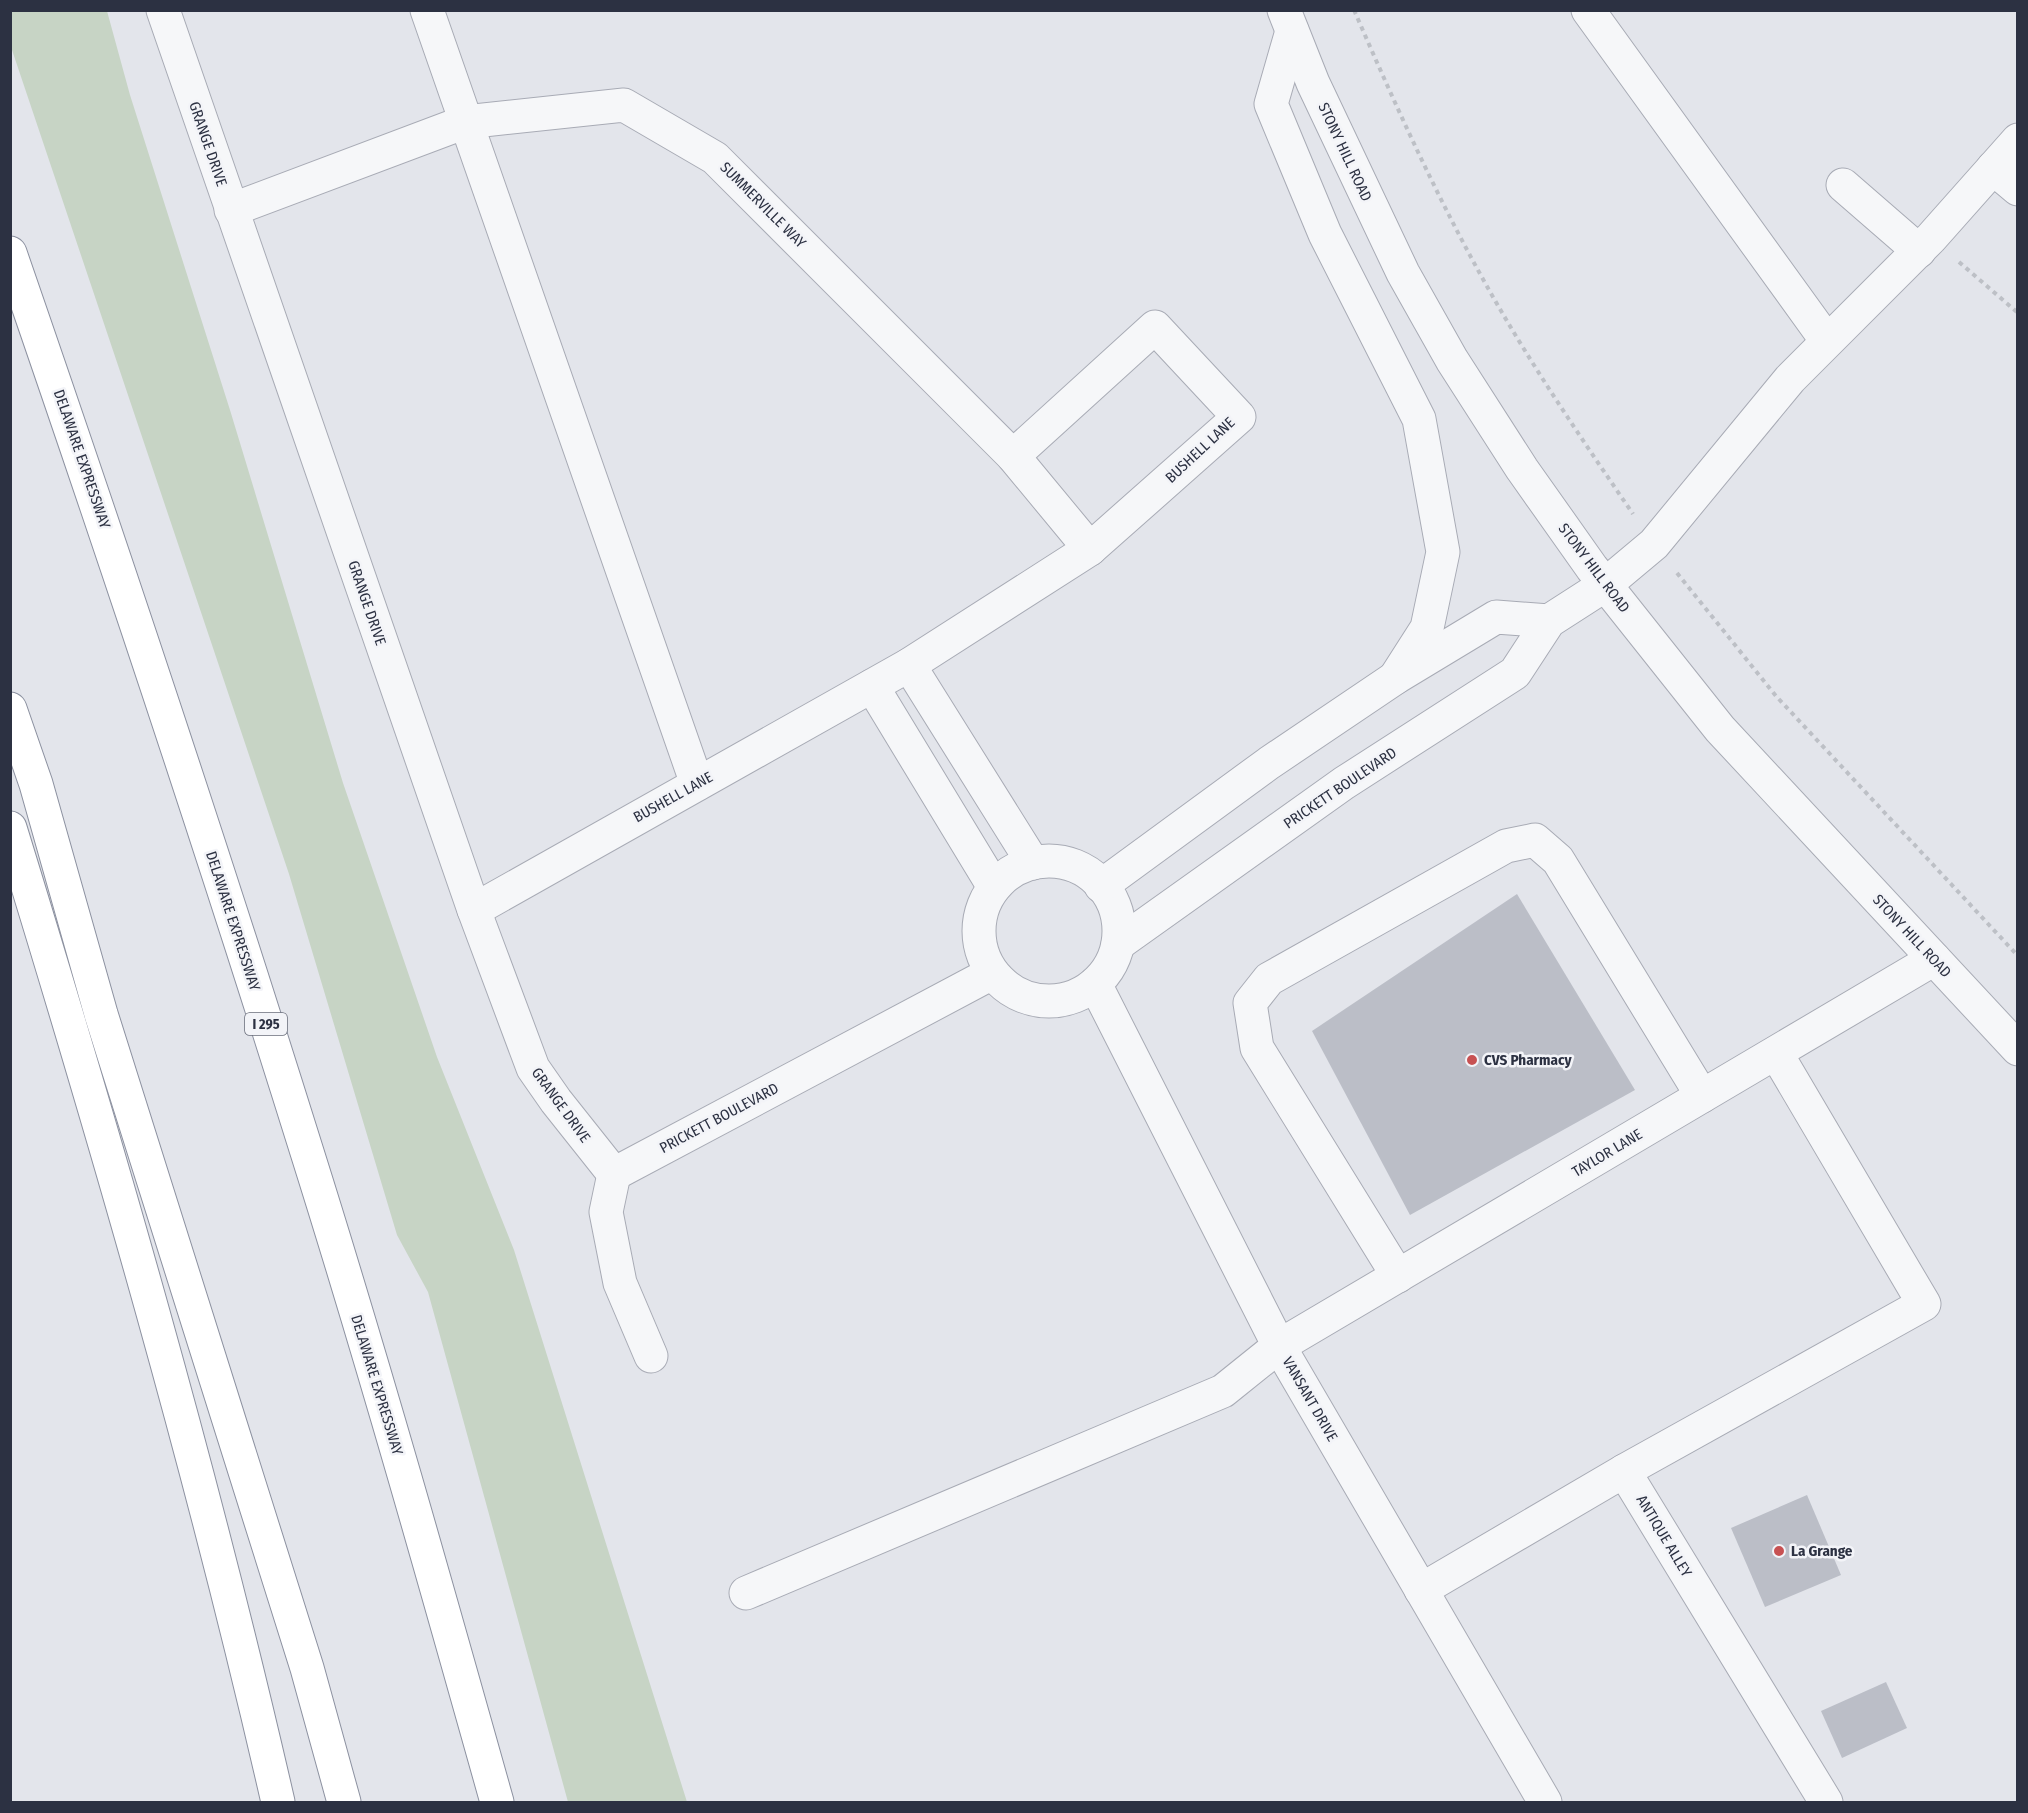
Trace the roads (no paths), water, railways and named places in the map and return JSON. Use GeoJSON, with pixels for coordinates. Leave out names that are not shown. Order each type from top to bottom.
{"type":"FeatureCollection","features":[{"type":"Feature","properties":{"kind":"highway","name":"DELAWARE EXPRESSWAY"},"geometry":{"type":"LineString","coordinates":[[10,253],[111,544],[308,1154],[425,1546],[497,1803]]}},
{"type":"Feature","properties":{"kind":"highway"},"geometry":{"type":"LineString","coordinates":[[10,709],[36,784],[100,1014],[307,1668],[344,1803]]}},
{"type":"Feature","properties":{"kind":"highway"},"geometry":{"type":"LineString","coordinates":[[10,828],[84,1070],[151,1306],[254,1698],[278,1803]]}},
{"type":"Feature","properties":{"kind":"street","name":"GRANGE DRIVE"},"geometry":{"type":"LineString","coordinates":[[163,10],[474,910],[533,1068],[555,1101],[614,1173]]}},
{"type":"Feature","properties":{"kind":"street"},"geometry":{"type":"LineString","coordinates":[[427,10],[697,784]]}},
{"type":"Feature","properties":{"kind":"street"},"geometry":{"type":"LineString","coordinates":[[1588,10],[1827,341]]}},
{"type":"Feature","properties":{"kind":"street"},"geometry":{"type":"LineString","coordinates":[[1288,21],[1271,104],[1325,234],[1419,420],[1443,552],[1427,628],[1395,678]]}},
{"type":"Feature","properties":{"kind":"street","name":"STONY HILL ROAD"},"geometry":{"type":"LineString","coordinates":[[1288,21],[1313,83],[1403,273],[1452,360],[1522,469],[1605,585],[1720,729],[2018,1049]]}},
{"type":"Feature","properties":{"kind":"street","name":"SUMMERVILLE WAY"},"geometry":{"type":"LineString","coordinates":[[231,210],[465,122],[624,105],[715,158],[1013,456],[1090,549]]}},
{"type":"Feature","properties":{"kind":"street","name":"PRICKETT BOULEVARD"},"geometry":{"type":"LineString","coordinates":[[1118,944],[1344,783],[1515,673],[1549,621],[1605,585],[1654,544],[1790,379],[1925,244],[2018,140]]}},
{"type":"Feature","properties":{"kind":"street"},"geometry":{"type":"LineString","coordinates":[[1994,168],[2018,189]]}},
{"type":"Feature","properties":{"kind":"street"},"geometry":{"type":"LineString","coordinates":[[1843,185],[1925,244]]}},
{"type":"Feature","properties":{"kind":"street","name":"BUSHELL LANE"},"geometry":{"type":"LineString","coordinates":[[474,910],[909,665],[1090,549],[1239,417],[1155,327],[1013,456]]}},
{"type":"Feature","properties":{"kind":"street"},"geometry":{"type":"LineString","coordinates":[[1101,886],[1269,763],[1395,678],[1496,617],[1549,621]]}},
{"type":"Feature","properties":{"kind":"street"},"geometry":{"type":"LineString","coordinates":[[909,665],[1033,863]]}},
{"type":"Feature","properties":{"kind":"street"},"geometry":{"type":"LineString","coordinates":[[872,686],[994,887]]}},
{"type":"Feature","properties":{"kind":"street"},"geometry":{"type":"LineString","coordinates":[[1398,1276],[1257,1048],[1250,1003],[1269,979],[1506,846],[1535,840],[1558,860],[1702,1096]]}},
{"type":"Feature","properties":{"kind":"street"},"geometry":{"type":"LineString","coordinates":[[1057,861],[1077,868],[1098,881],[1111,900],[1118,921],[1118,944],[1110,966],[1095,984],[1076,996],[1053,1001],[1030,999],[1009,989],[992,973],[982,952],[978,930],[982,908],[994,887],[1012,872],[1033,863],[1057,861]]}},
{"type":"Feature","properties":{"kind":"street","name":"TAYLOR LANE"},"geometry":{"type":"LineString","coordinates":[[746,1593],[1223,1391],[1279,1346],[1934,959]]}},
{"type":"Feature","properties":{"kind":"street","name":"PRICKETT BOULEVARD"},"geometry":{"type":"LineString","coordinates":[[614,1173],[992,973]]}},
{"type":"Feature","properties":{"kind":"street","name":"VANSANT DRIVE"},"geometry":{"type":"LineString","coordinates":[[1095,984],[1279,1346],[1545,1803]]}},
{"type":"Feature","properties":{"kind":"street"},"geometry":{"type":"LineString","coordinates":[[1421,1590],[1624,1471],[1924,1304],[1776,1053]]}},
{"type":"Feature","properties":{"kind":"street"},"geometry":{"type":"LineString","coordinates":[[614,1173],[606,1212],[620,1283],[651,1356]]}},
{"type":"Feature","properties":{"kind":"street","name":"ANTIQUE ALLEY"},"geometry":{"type":"LineString","coordinates":[[1624,1471],[1826,1803]]}},
{"type":"Feature","properties":{"kind":"place","name":"CVS Pharmacy"},"geometry":{"type":"Point","coordinates":[1472,1060]}},
{"type":"Feature","properties":{"kind":"place","name":"La Grange"},"geometry":{"type":"Point","coordinates":[1779,1551]}}]}
